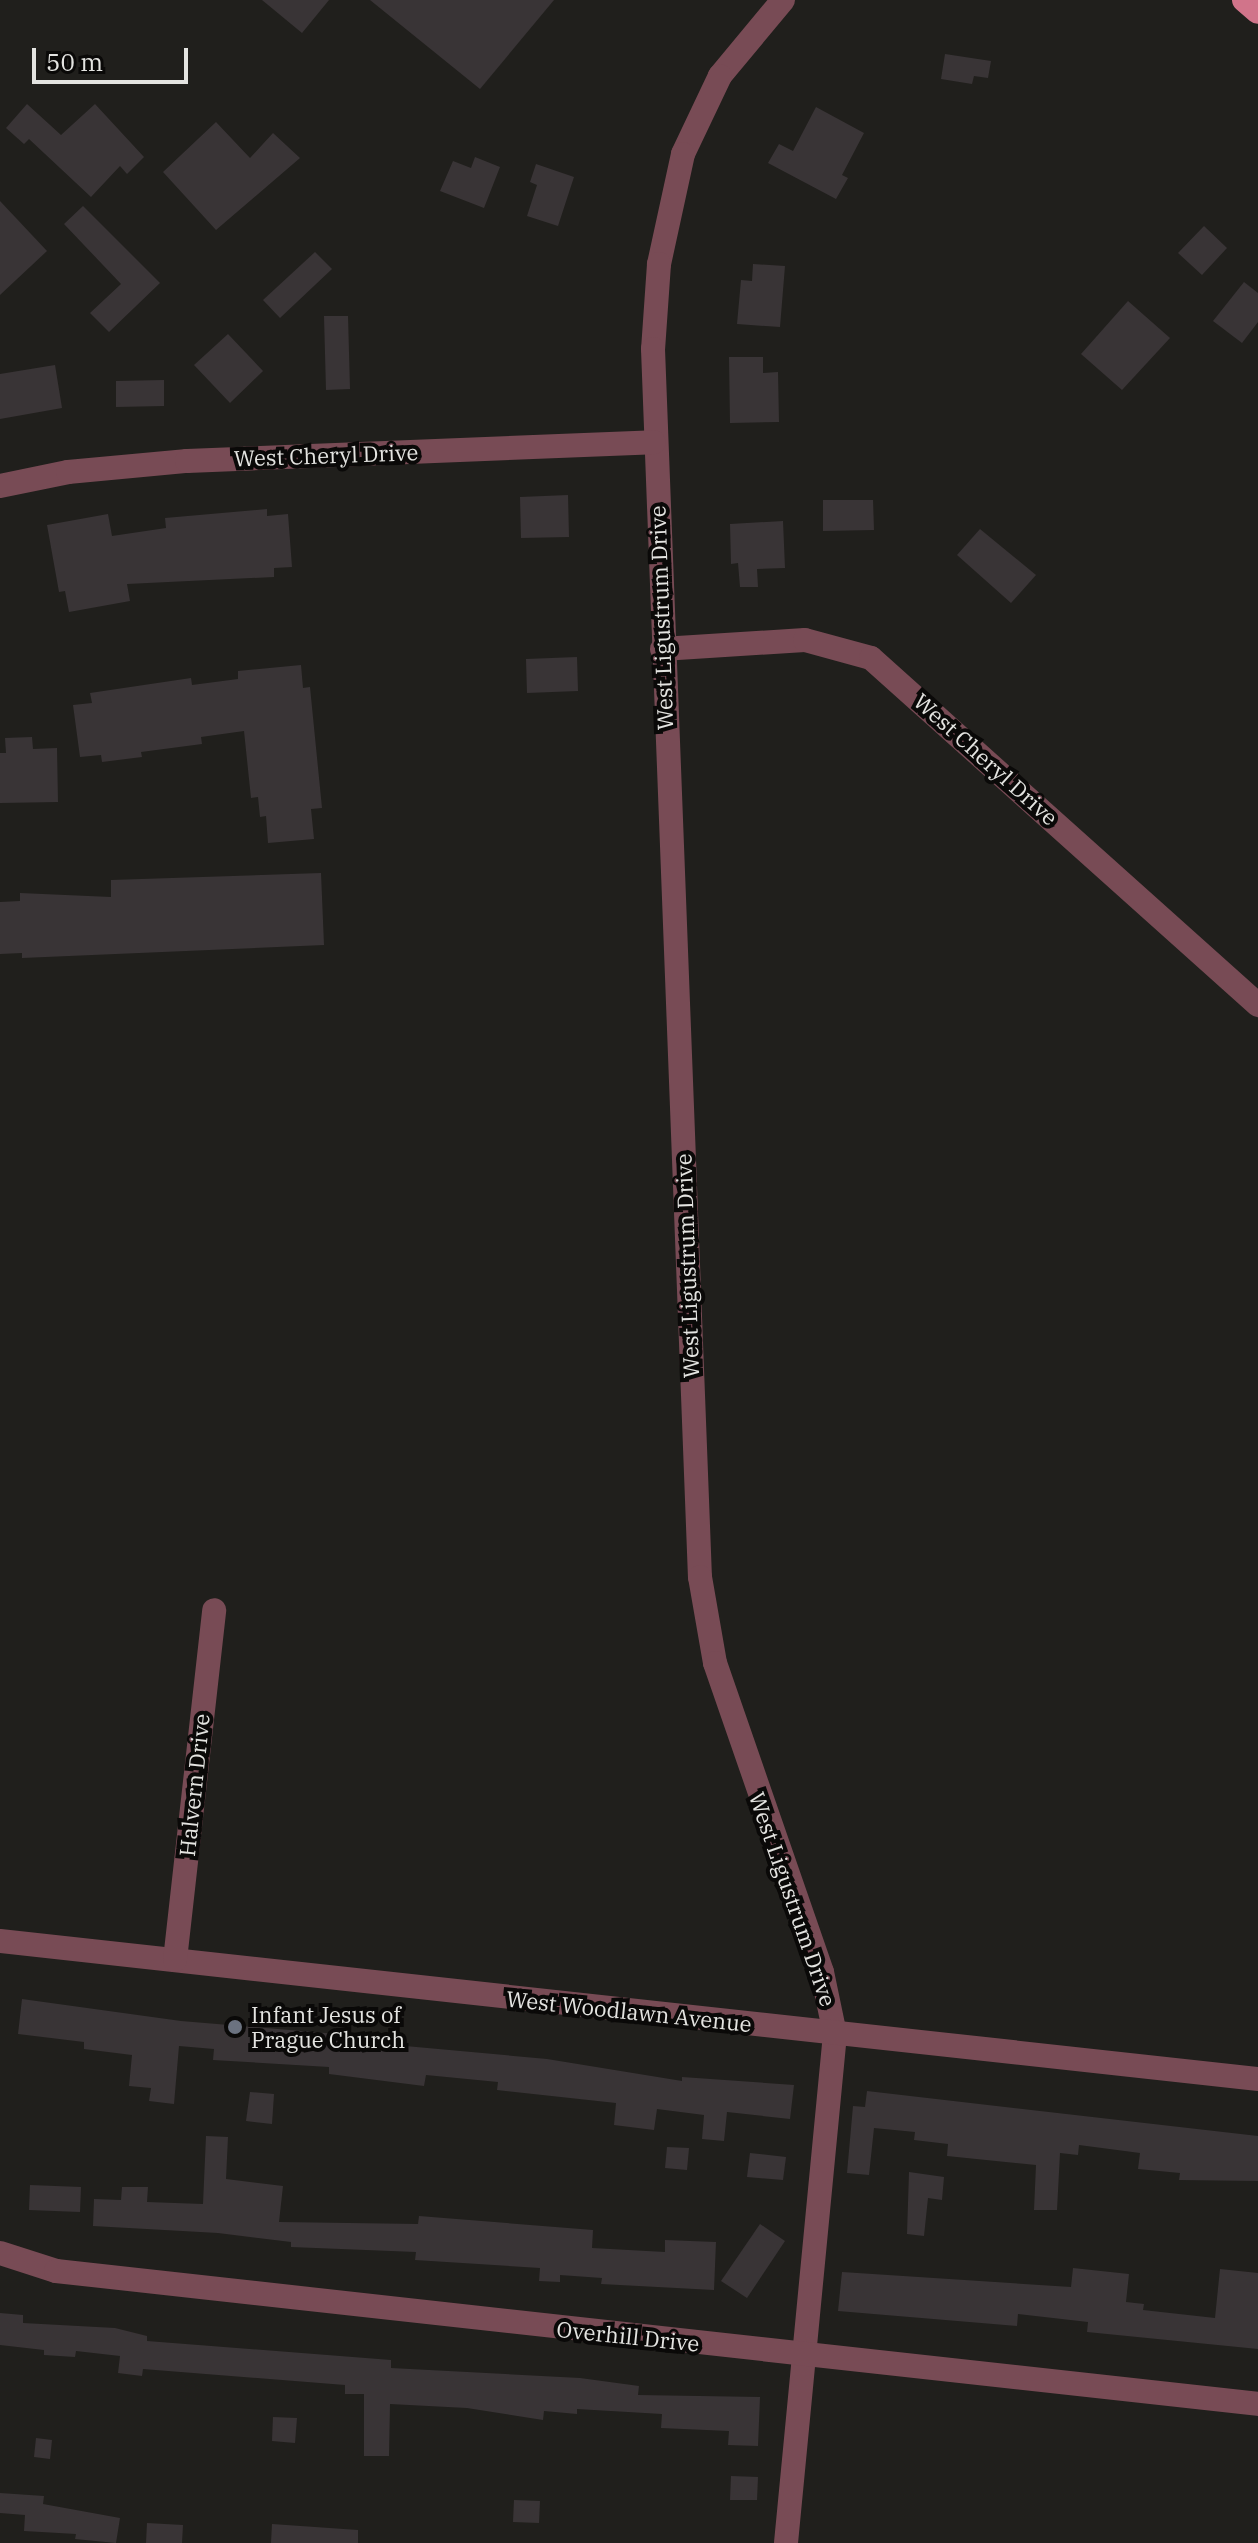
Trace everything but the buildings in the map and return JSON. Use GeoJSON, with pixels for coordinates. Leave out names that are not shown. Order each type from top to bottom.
{"type":"FeatureCollection","features":[{"type":"Feature","properties":{"kind":"main road"},"geometry":{"type":"LineString","coordinates":[[1244,0],[1258,12]]}},
{"type":"Feature","properties":{"kind":"street","name":"West Ligustrum Drive"},"geometry":{"type":"LineString","coordinates":[[783,0],[720,76],[683,154],[659,264],[654,442],[705,1613],[727,1702],[826,1986],[835,2034],[786,2543]]}},
{"type":"Feature","properties":{"kind":"street","name":"West Cheryl Drive"},"geometry":{"type":"LineString","coordinates":[[0,486],[68,472],[187,461],[654,442]]}},
{"type":"Feature","properties":{"kind":"street","name":"West Cheryl Drive"},"geometry":{"type":"LineString","coordinates":[[662,649],[805,640],[871,658],[1258,1005]]}},
{"type":"Feature","properties":{"kind":"street","name":"Halvern Drive"},"geometry":{"type":"LineString","coordinates":[[175,1960],[214,1610]]}},
{"type":"Feature","properties":{"kind":"street","name":"West Woodlawn Avenue"},"geometry":{"type":"LineString","coordinates":[[0,1941],[1258,2079]]}},
{"type":"Feature","properties":{"kind":"street","name":"Overhill Drive"},"geometry":{"type":"LineString","coordinates":[[0,2253],[56,2271],[1258,2404]]}},
{"type":"Feature","properties":{"kind":"place","name":"Infant Jesus of Prague Church"},"geometry":{"type":"Point","coordinates":[235,2027]}}]}
